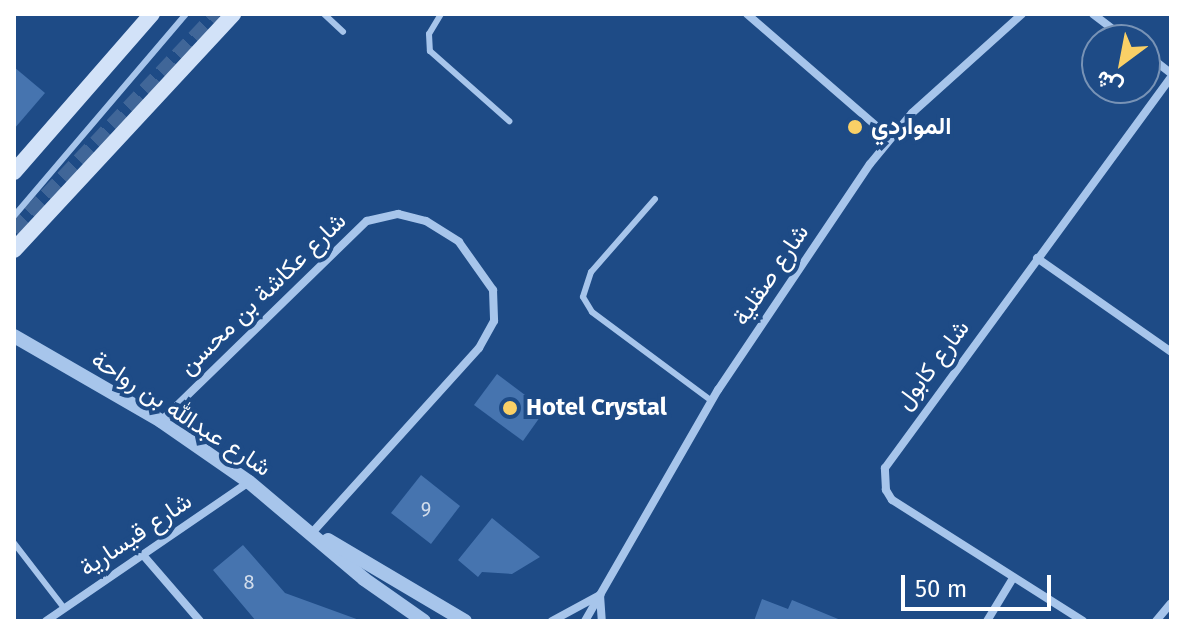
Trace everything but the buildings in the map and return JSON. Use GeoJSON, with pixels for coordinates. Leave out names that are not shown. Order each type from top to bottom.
{"type":"FeatureCollection","features":[{"type":"Feature","properties":{"kind":"main road"},"geometry":{"type":"LineString","coordinates":[[14,172],[152,14]]}},
{"type":"Feature","properties":{"kind":"main road"},"geometry":{"type":"LineString","coordinates":[[14,250],[233,14]]}},
{"type":"Feature","properties":{"kind":"street"},"geometry":{"type":"LineString","coordinates":[[747,14],[890,138]]}},
{"type":"Feature","properties":{"kind":"street","name":"شارع صقلية"},"geometry":{"type":"LineString","coordinates":[[585,621],[712,401],[890,138],[1022,14]]}},
{"type":"Feature","properties":{"kind":"street","name":"شارع كابول"},"geometry":{"type":"LineString","coordinates":[[1083,621],[892,500],[883,479],[890,458],[1171,75]]}},
{"type":"Feature","properties":{"kind":"street","name":"شارع عكاشة بن محسن"},"geometry":{"type":"LineString","coordinates":[[161,421],[367,221],[398,214],[426,221],[459,242],[493,290],[494,321],[479,348],[313,532]]}},
{"type":"Feature","properties":{"kind":"street"},"geometry":{"type":"LineString","coordinates":[[1037,258],[1171,352]]}},
{"type":"Feature","properties":{"kind":"street","name":"شارع عبدالله بن رواحة"},"geometry":{"type":"LineString","coordinates":[[14,325],[18,338],[161,421],[249,482],[313,532],[364,579],[422,620]]}},
{"type":"Feature","properties":{"kind":"street","name":"شارع قيسارية"},"geometry":{"type":"LineString","coordinates":[[46,621],[249,482]]}},
{"type":"Feature","properties":{"kind":"street","name":"شارع عبدالله بن رواحة"},"geometry":{"type":"LineString","coordinates":[[313,532],[465,621]]}},
{"type":"Feature","properties":{"kind":"street"},"geometry":{"type":"LineString","coordinates":[[143,555],[200,621]]}},
{"type":"Feature","properties":{"kind":"street"},"geometry":{"type":"LineString","coordinates":[[987,621],[1013,578]]}},
{"type":"Feature","properties":{"kind":"street"},"geometry":{"type":"LineString","coordinates":[[552,621],[600,595],[602,621]]}},
{"type":"Feature","properties":{"kind":"street"},"geometry":{"type":"LineString","coordinates":[[1156,621],[1165,616],[1171,603]]}},
{"type":"Feature","properties":{"kind":"lane"},"geometry":{"type":"LineString","coordinates":[[14,216],[186,14]]}},
{"type":"Feature","properties":{"kind":"lane"},"geometry":{"type":"LineString","coordinates":[[324,14],[343,32]]}},
{"type":"Feature","properties":{"kind":"lane"},"geometry":{"type":"LineString","coordinates":[[441,14],[429,34],[430,51],[509,121]]}},
{"type":"Feature","properties":{"kind":"lane"},"geometry":{"type":"LineString","coordinates":[[655,199],[591,272],[583,297],[592,312],[712,401]]}},
{"type":"Feature","properties":{"kind":"lane"},"geometry":{"type":"LineString","coordinates":[[14,543],[64,608]]}},
{"type":"Feature","properties":{"kind":"tunnel"},"geometry":{"type":"LineString","coordinates":[[14,231],[217,14]]}},
{"type":"Feature","properties":{"kind":"place","name":"المواردي"},"geometry":{"type":"Point","coordinates":[855,127]}},
{"type":"Feature","properties":{"kind":"place","name":"Hotel Crystal"},"geometry":{"type":"Point","coordinates":[510,408]}}]}
